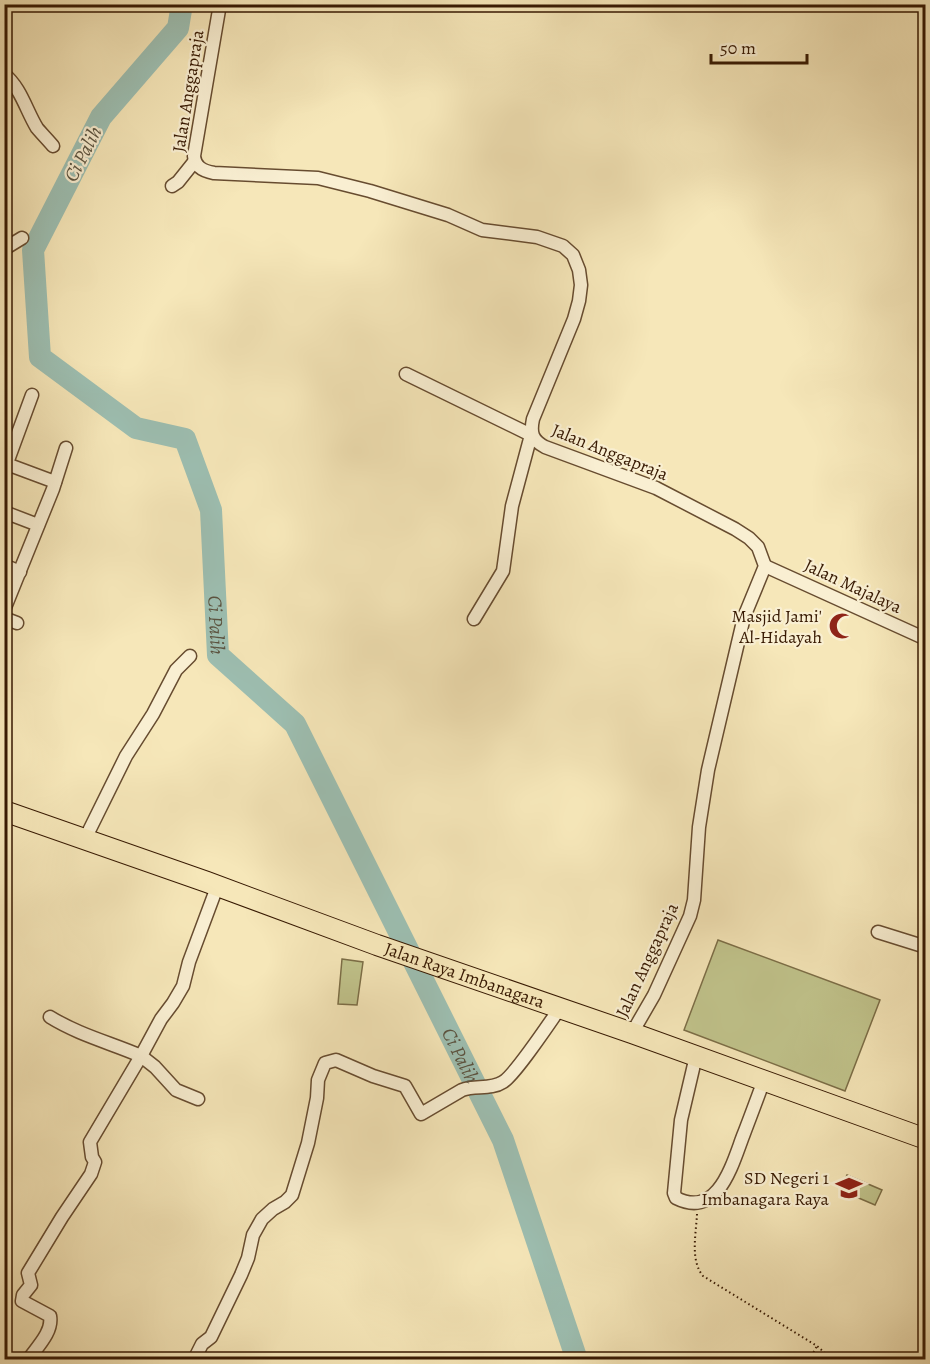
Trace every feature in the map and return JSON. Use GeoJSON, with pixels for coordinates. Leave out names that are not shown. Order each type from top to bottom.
{"type":"FeatureCollection","features":[{"type":"Feature","properties":{"kind":"highway","name":"Jalan Raya Imbanagara"},"geometry":{"type":"LineString","coordinates":[[4,811],[926,1139]]}},
{"type":"Feature","properties":{"kind":"street","name":"Jalan Anggapraja"},"geometry":{"type":"LineString","coordinates":[[220,4],[198,126],[194,162],[206,171],[214,173],[318,178],[448,215],[482,230],[537,237],[562,246],[573,255],[579,270],[581,285],[579,301],[574,319],[532,419],[531,435],[534,440],[545,447],[656,488],[735,529],[758,547],[765,566],[744,617],[708,770],[699,827],[694,900],[690,916],[654,995],[632,1033]]}},
{"type":"Feature","properties":{"kind":"street"},"geometry":{"type":"LineString","coordinates":[[4,74],[19,93],[38,128],[53,146]]}},
{"type":"Feature","properties":{"kind":"street"},"geometry":{"type":"LineString","coordinates":[[172,186],[194,162]]}},
{"type":"Feature","properties":{"kind":"street"},"geometry":{"type":"LineString","coordinates":[[4,249],[22,238]]}},
{"type":"Feature","properties":{"kind":"street"},"geometry":{"type":"LineString","coordinates":[[406,374],[531,435],[512,506],[503,571],[474,619]]}},
{"type":"Feature","properties":{"kind":"street"},"geometry":{"type":"LineString","coordinates":[[32,395],[6,463],[55,482]]}},
{"type":"Feature","properties":{"kind":"street"},"geometry":{"type":"LineString","coordinates":[[4,610],[55,482],[66,448]]}},
{"type":"Feature","properties":{"kind":"street"},"geometry":{"type":"LineString","coordinates":[[4,512],[38,525]]}},
{"type":"Feature","properties":{"kind":"street"},"geometry":{"type":"LineString","coordinates":[[4,565],[20,572]]}},
{"type":"Feature","properties":{"kind":"street","name":"Jalan Majalaya"},"geometry":{"type":"LineString","coordinates":[[765,566],[926,639]]}},
{"type":"Feature","properties":{"kind":"street"},"geometry":{"type":"LineString","coordinates":[[4,618],[17,624]]}},
{"type":"Feature","properties":{"kind":"street"},"geometry":{"type":"LineString","coordinates":[[85,839],[126,756],[153,714],[176,670],[190,656]]}},
{"type":"Feature","properties":{"kind":"street"},"geometry":{"type":"LineString","coordinates":[[28,1359],[50,1328],[51,1321],[50,1316],[22,1301],[23,1295],[31,1285],[28,1273],[91,1174],[95,1162],[90,1142],[161,1019],[183,986],[189,962],[217,887]]}},
{"type":"Feature","properties":{"kind":"street"},"geometry":{"type":"LineString","coordinates":[[878,932],[926,947]]}},
{"type":"Feature","properties":{"kind":"street"},"geometry":{"type":"LineString","coordinates":[[194,1359],[202,1344],[211,1337],[241,1275],[248,1258],[253,1235],[262,1220],[292,1195],[308,1143],[317,1098],[318,1080],[326,1063],[336,1060],[373,1076],[405,1086],[421,1114],[470,1087],[488,1087],[503,1082],[560,1008]]}},
{"type":"Feature","properties":{"kind":"street"},"geometry":{"type":"LineString","coordinates":[[50,1017],[79,1033],[141,1056],[155,1067],[176,1090],[198,1099]]}},
{"type":"Feature","properties":{"kind":"street"},"geometry":{"type":"LineString","coordinates":[[696,1056],[681,1120],[674,1193],[676,1198],[683,1201],[697,1203],[706,1200],[726,1179],[764,1080]]}},
{"type":"Feature","properties":{"kind":"path"},"geometry":{"type":"LineString","coordinates":[[697,1203],[695,1261],[697,1269],[703,1276],[817,1346],[833,1359]]}},
{"type":"Feature","properties":{"kind":"path"},"geometry":{"type":"LineString","coordinates":[[809,1359],[817,1346]]}},
{"type":"Feature","properties":{"kind":"green space"},"geometry":{"type":"Polygon","coordinates":[[[718,940],[880,1000],[845,1091],[684,1030],[718,940]]]}},
{"type":"Feature","properties":{"kind":"green space"},"geometry":{"type":"Polygon","coordinates":[[[342,959],[363,962],[357,1005],[338,1004],[342,959]]]}},
{"type":"Feature","properties":{"kind":"green space"},"geometry":{"type":"Polygon","coordinates":[[[847,1175],[882,1190],[875,1205],[840,1190],[847,1175]]]}},
{"type":"Feature","properties":{"kind":"waterway","name":"Ci Palih"},"geometry":{"type":"LineString","coordinates":[[182,4],[178,28],[101,117],[33,250],[40,357],[136,428],[185,439],[211,510],[218,655],[295,724],[503,1140],[577,1360]]}},
{"type":"Feature","properties":{"kind":"place","name":"Masjid Jami' Al-Hidayah"},"geometry":{"type":"Point","coordinates":[842,626]}},
{"type":"Feature","properties":{"kind":"place","name":"SD Negeri 1 Imbanagara Raya"},"geometry":{"type":"Point","coordinates":[849,1188]}}]}
